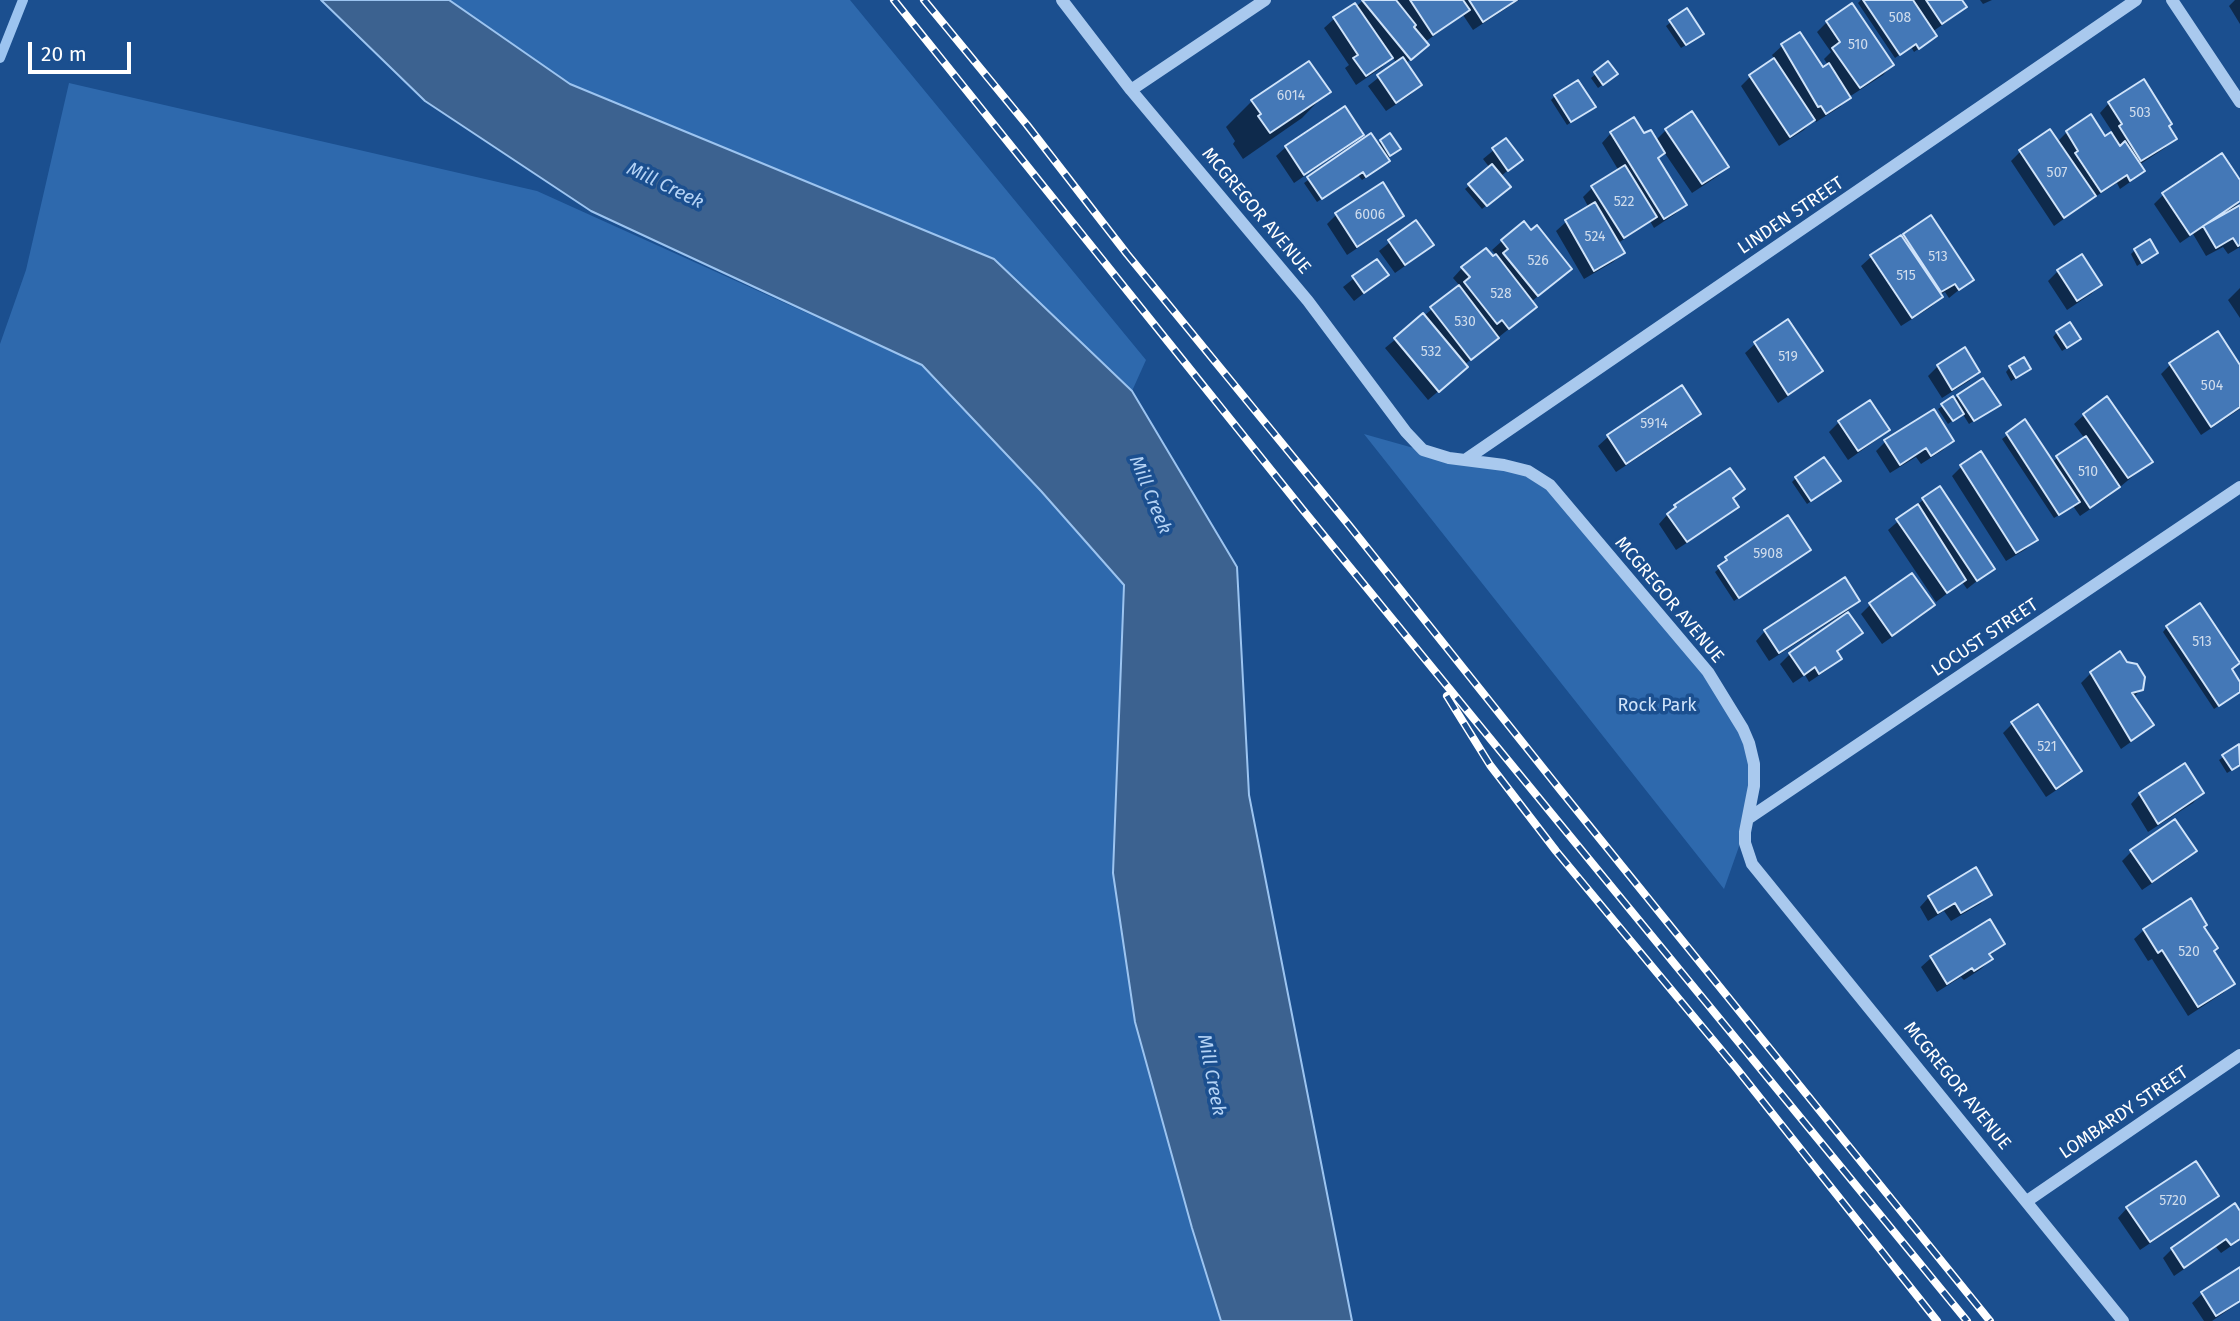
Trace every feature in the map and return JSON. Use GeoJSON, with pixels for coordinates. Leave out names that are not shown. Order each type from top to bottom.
{"type":"FeatureCollection","features":[{"type":"Feature","properties":{"kind":"street","name":"MCGREGOR AVENUE"},"geometry":{"type":"LineString","coordinates":[[1062,0],[1131,90],[1308,301],[1406,432],[1423,450],[1449,458],[1528,471],[1550,485],[1708,672],[1749,743],[1754,764],[1754,786],[1745,832],[1745,843],[1752,864],[2123,1321]]}},
{"type":"Feature","properties":{"kind":"street"},"geometry":{"type":"LineString","coordinates":[[1131,90],[1265,0]]}},
{"type":"Feature","properties":{"kind":"street","name":"LINDEN STREET"},"geometry":{"type":"LineString","coordinates":[[1465,460],[2136,0]]}},
{"type":"Feature","properties":{"kind":"street"},"geometry":{"type":"LineString","coordinates":[[2172,0],[2240,102]]}},
{"type":"Feature","properties":{"kind":"street","name":"LOCUST STREET"},"geometry":{"type":"LineString","coordinates":[[1749,818],[2240,487]]}},
{"type":"Feature","properties":{"kind":"street","name":"LOMBARDY STREET"},"geometry":{"type":"LineString","coordinates":[[2027,1200],[2240,1055]]}},
{"type":"Feature","properties":{"kind":"green space"},"geometry":{"type":"Polygon","coordinates":[[[449,0],[850,0],[1146,360],[1132,391],[994,259],[570,84],[449,0]]]}},
{"type":"Feature","properties":{"kind":"green space"},"geometry":{"type":"Polygon","coordinates":[[[69,83],[537,191],[922,365],[1041,491],[1124,585],[1113,873],[1135,1022],[1192,1228],[1221,1321],[0,1321],[0,344],[26,270],[69,83]]]}},
{"type":"Feature","properties":{"kind":"green space","name":"Rock Park"},"geometry":{"type":"Polygon","coordinates":[[[1364,434],[1449,458],[1504,465],[1550,485],[1708,672],[1749,743],[1749,818],[1724,889],[1364,434]]]}},
{"type":"Feature","properties":{"kind":"water","name":"Mill Creek"},"geometry":{"type":"Polygon","coordinates":[[[321,0],[449,0],[570,84],[994,259],[1132,391],[1237,567],[1249,795],[1352,1321],[1221,1321],[1192,1228],[1135,1022],[1113,873],[1124,585],[1041,491],[922,365],[591,211],[425,101],[321,0]]]}},
{"type":"Feature","properties":{"kind":"building"},"geometry":{"type":"Polygon","coordinates":[[[1362,0],[1396,0],[1429,45],[1411,60],[1362,0]]]}},
{"type":"Feature","properties":{"kind":"building"},"geometry":{"type":"Polygon","coordinates":[[[1410,0],[1463,0],[1470,10],[1433,35],[1410,0]]]}},
{"type":"Feature","properties":{"kind":"building"},"geometry":{"type":"Polygon","coordinates":[[[1469,0],[1517,0],[1483,22],[1469,0]]]}},
{"type":"Feature","properties":{"kind":"building"},"geometry":{"type":"Polygon","coordinates":[[[1863,0],[1913,0],[1937,36],[1919,49],[1916,44],[1900,55],[1863,0]]]}},
{"type":"Feature","properties":{"kind":"building"},"geometry":{"type":"Polygon","coordinates":[[[1926,0],[1962,0],[1967,7],[1942,24],[1926,0]]]}},
{"type":"Feature","properties":{"kind":"building"},"geometry":{"type":"Polygon","coordinates":[[[1355,3],[1393,58],[1366,76],[1353,58],[1358,55],[1333,17],[1355,3]]]}},
{"type":"Feature","properties":{"kind":"building"},"geometry":{"type":"Polygon","coordinates":[[[1852,3],[1894,65],[1860,88],[1832,48],[1840,42],[1826,21],[1852,3]]]}},
{"type":"Feature","properties":{"kind":"building"},"geometry":{"type":"Polygon","coordinates":[[[1687,8],[1704,34],[1686,45],[1669,20],[1687,8]]]}},
{"type":"Feature","properties":{"kind":"building"},"geometry":{"type":"Polygon","coordinates":[[[1800,32],[1823,67],[1829,63],[1851,98],[1826,114],[1821,106],[1818,107],[1781,44],[1800,32]]]}},
{"type":"Feature","properties":{"kind":"building"},"geometry":{"type":"Polygon","coordinates":[[[1403,57],[1422,85],[1396,103],[1377,75],[1403,57]]]}},
{"type":"Feature","properties":{"kind":"building"},"geometry":{"type":"Polygon","coordinates":[[[1774,58],[1815,120],[1790,137],[1749,75],[1774,58]]]}},
{"type":"Feature","properties":{"kind":"building"},"geometry":{"type":"Polygon","coordinates":[[[1309,61],[1331,92],[1270,133],[1251,100],[1309,61]]]}},
{"type":"Feature","properties":{"kind":"building"},"geometry":{"type":"Polygon","coordinates":[[[1608,61],[1618,74],[1603,85],[1594,72],[1608,61]]]}},
{"type":"Feature","properties":{"kind":"building"},"geometry":{"type":"Polygon","coordinates":[[[2144,79],[2172,124],[2169,126],[2177,139],[2141,161],[2119,126],[2122,124],[2108,102],[2144,79]]]}},
{"type":"Feature","properties":{"kind":"building"},"geometry":{"type":"Polygon","coordinates":[[[1578,80],[1596,107],[1571,122],[1554,95],[1578,80]]]}},
{"type":"Feature","properties":{"kind":"building"},"geometry":{"type":"Polygon","coordinates":[[[1345,106],[1364,135],[1304,175],[1285,146],[1345,106]]]}},
{"type":"Feature","properties":{"kind":"building"},"geometry":{"type":"Polygon","coordinates":[[[1692,111],[1729,167],[1702,184],[1665,129],[1692,111]]]}},
{"type":"Feature","properties":{"kind":"building"},"geometry":{"type":"Polygon","coordinates":[[[2091,114],[2105,136],[2111,132],[2120,146],[2125,141],[2145,171],[2130,181],[2127,175],[2101,192],[2075,153],[2078,151],[2066,131],[2091,114]]]}},
{"type":"Feature","properties":{"kind":"building"},"geometry":{"type":"Polygon","coordinates":[[[1634,117],[1644,133],[1651,130],[1665,153],[1658,158],[1687,205],[1664,219],[1610,132],[1634,117]]]}},
{"type":"Feature","properties":{"kind":"building"},"geometry":{"type":"Polygon","coordinates":[[[2050,129],[2096,196],[2064,218],[2019,150],[2050,129]]]}},
{"type":"Feature","properties":{"kind":"building"},"geometry":{"type":"Polygon","coordinates":[[[1371,133],[1390,161],[1366,177],[1363,172],[1322,199],[1307,177],[1371,133]]]}},
{"type":"Feature","properties":{"kind":"building"},"geometry":{"type":"Polygon","coordinates":[[[1390,133],[1401,149],[1390,156],[1380,140],[1390,133]]]}},
{"type":"Feature","properties":{"kind":"building"},"geometry":{"type":"Polygon","coordinates":[[[1506,138],[1523,160],[1508,171],[1492,148],[1506,138]]]}},
{"type":"Feature","properties":{"kind":"building"},"geometry":{"type":"Polygon","coordinates":[[[2222,153],[2240,180],[2240,201],[2190,235],[2162,193],[2222,153]]]}},
{"type":"Feature","properties":{"kind":"building"},"geometry":{"type":"Polygon","coordinates":[[[1492,164],[1511,187],[1487,206],[1468,184],[1492,164]]]}},
{"type":"Feature","properties":{"kind":"building"},"geometry":{"type":"Polygon","coordinates":[[[1625,165],[1657,217],[1624,238],[1591,186],[1625,165]]]}},
{"type":"Feature","properties":{"kind":"building"},"geometry":{"type":"Polygon","coordinates":[[[1383,182],[1404,216],[1357,247],[1335,213],[1383,182]]]}},
{"type":"Feature","properties":{"kind":"building"},"geometry":{"type":"Polygon","coordinates":[[[1595,202],[1625,253],[1594,271],[1565,220],[1595,202]]]}},
{"type":"Feature","properties":{"kind":"building"},"geometry":{"type":"Polygon","coordinates":[[[2240,205],[2240,245],[2238,246],[2233,238],[2216,248],[2203,226],[2240,205]]]}},
{"type":"Feature","properties":{"kind":"building"},"geometry":{"type":"Polygon","coordinates":[[[1931,215],[1974,280],[1959,290],[1955,284],[1941,292],[1903,234],[1931,215]]]}},
{"type":"Feature","properties":{"kind":"building"},"geometry":{"type":"Polygon","coordinates":[[[1416,220],[1434,245],[1405,265],[1388,240],[1416,220]]]}},
{"type":"Feature","properties":{"kind":"building"},"geometry":{"type":"Polygon","coordinates":[[[1524,221],[1531,230],[1537,225],[1572,269],[1538,296],[1503,253],[1508,249],[1501,240],[1524,221]]]}},
{"type":"Feature","properties":{"kind":"building"},"geometry":{"type":"Polygon","coordinates":[[[1901,235],[1943,297],[1912,318],[1870,255],[1901,235]]]}},
{"type":"Feature","properties":{"kind":"building"},"geometry":{"type":"Polygon","coordinates":[[[2150,239],[2158,253],[2142,263],[2134,249],[2150,239]]]}},
{"type":"Feature","properties":{"kind":"building"},"geometry":{"type":"Polygon","coordinates":[[[1486,248],[1493,256],[1496,254],[1537,307],[1509,329],[1502,320],[1497,324],[1464,282],[1470,277],[1461,267],[1486,248]]]}},
{"type":"Feature","properties":{"kind":"building"},"geometry":{"type":"Polygon","coordinates":[[[2082,254],[2102,285],[2077,301],[2057,270],[2082,254]]]}},
{"type":"Feature","properties":{"kind":"building"},"geometry":{"type":"Polygon","coordinates":[[[1377,259],[1389,275],[1364,293],[1352,276],[1377,259]]]}},
{"type":"Feature","properties":{"kind":"building"},"geometry":{"type":"Polygon","coordinates":[[[1459,285],[1499,338],[1471,360],[1430,307],[1459,285]]]}},
{"type":"Feature","properties":{"kind":"building"},"geometry":{"type":"Polygon","coordinates":[[[1423,313],[1468,367],[1439,392],[1394,338],[1423,313]]]}},
{"type":"Feature","properties":{"kind":"building"},"geometry":{"type":"Polygon","coordinates":[[[1788,319],[1823,371],[1788,395],[1754,342],[1788,319]]]}},
{"type":"Feature","properties":{"kind":"building"},"geometry":{"type":"Polygon","coordinates":[[[2070,322],[2081,339],[2067,348],[2056,331],[2070,322]]]}},
{"type":"Feature","properties":{"kind":"building"},"geometry":{"type":"Polygon","coordinates":[[[2218,331],[2240,365],[2240,407],[2211,427],[2169,363],[2218,331]]]}},
{"type":"Feature","properties":{"kind":"building"},"geometry":{"type":"Polygon","coordinates":[[[1965,347],[1980,372],[1952,390],[1937,365],[1965,347]]]}},
{"type":"Feature","properties":{"kind":"building"},"geometry":{"type":"Polygon","coordinates":[[[2024,357],[2031,369],[2016,378],[2009,366],[2024,357]]]}},
{"type":"Feature","properties":{"kind":"building"},"geometry":{"type":"Polygon","coordinates":[[[1983,378],[2001,405],[1974,421],[1957,395],[1983,378]]]}},
{"type":"Feature","properties":{"kind":"building"},"geometry":{"type":"Polygon","coordinates":[[[1682,385],[1701,414],[1626,464],[1607,435],[1682,385]]]}},
{"type":"Feature","properties":{"kind":"building"},"geometry":{"type":"Polygon","coordinates":[[[1953,396],[1964,414],[1953,421],[1941,404],[1953,396]]]}},
{"type":"Feature","properties":{"kind":"building"},"geometry":{"type":"Polygon","coordinates":[[[2107,396],[2153,462],[2128,478],[2083,414],[2107,396]]]}},
{"type":"Feature","properties":{"kind":"building"},"geometry":{"type":"Polygon","coordinates":[[[1870,400],[1890,430],[1858,451],[1838,421],[1870,400]]]}},
{"type":"Feature","properties":{"kind":"building"},"geometry":{"type":"Polygon","coordinates":[[[1934,409],[1954,441],[1931,456],[1926,448],[1900,465],[1884,440],[1934,409]]]}},
{"type":"Feature","properties":{"kind":"building"},"geometry":{"type":"Polygon","coordinates":[[[2025,419],[2080,502],[2059,515],[2006,433],[2025,419]]]}},
{"type":"Feature","properties":{"kind":"building"},"geometry":{"type":"Polygon","coordinates":[[[2086,436],[2120,487],[2090,508],[2056,456],[2086,436]]]}},
{"type":"Feature","properties":{"kind":"building"},"geometry":{"type":"Polygon","coordinates":[[[1981,451],[2038,540],[2016,553],[1960,465],[1981,451]]]}},
{"type":"Feature","properties":{"kind":"building"},"geometry":{"type":"Polygon","coordinates":[[[1824,457],[1841,481],[1811,501],[1795,477],[1824,457]]]}},
{"type":"Feature","properties":{"kind":"building"},"geometry":{"type":"Polygon","coordinates":[[[1730,468],[1745,489],[1733,498],[1739,507],[1687,542],[1667,514],[1676,507],[1674,505],[1730,468]]]}},
{"type":"Feature","properties":{"kind":"building"},"geometry":{"type":"Polygon","coordinates":[[[1940,486],[1995,569],[1977,581],[1922,498],[1940,486]]]}},
{"type":"Feature","properties":{"kind":"building"},"geometry":{"type":"Polygon","coordinates":[[[1918,504],[1966,580],[1947,593],[1896,519],[1918,504]]]}},
{"type":"Feature","properties":{"kind":"building"},"geometry":{"type":"Polygon","coordinates":[[[1788,515],[1811,550],[1739,598],[1718,566],[1727,560],[1725,557],[1788,515]]]}},
{"type":"Feature","properties":{"kind":"building"},"geometry":{"type":"Polygon","coordinates":[[[1912,573],[1935,605],[1892,636],[1869,603],[1912,573]]]}},
{"type":"Feature","properties":{"kind":"building"},"geometry":{"type":"Polygon","coordinates":[[[1845,577],[1860,601],[1779,653],[1764,630],[1845,577]]]}},
{"type":"Feature","properties":{"kind":"building"},"geometry":{"type":"Polygon","coordinates":[[[2200,603],[2240,663],[2232,669],[2240,682],[2240,692],[2219,706],[2166,626],[2200,603]]]}},
{"type":"Feature","properties":{"kind":"building"},"geometry":{"type":"Polygon","coordinates":[[[1848,612],[1863,633],[1837,651],[1842,659],[1819,674],[1815,667],[1804,675],[1789,653],[1848,612]]]}},
{"type":"Feature","properties":{"kind":"building"},"geometry":{"type":"Polygon","coordinates":[[[2120,651],[2127,662],[2137,664],[2145,677],[2143,690],[2132,693],[2154,725],[2131,741],[2090,672],[2120,651]]]}},
{"type":"Feature","properties":{"kind":"building"},"geometry":{"type":"Polygon","coordinates":[[[2038,704],[2082,771],[2056,789],[2011,722],[2038,704]]]}},
{"type":"Feature","properties":{"kind":"building"},"geometry":{"type":"Polygon","coordinates":[[[2239,744],[2240,765],[2232,770],[2222,755],[2239,744]]]}},
{"type":"Feature","properties":{"kind":"building"},"geometry":{"type":"Polygon","coordinates":[[[2185,763],[2204,793],[2158,824],[2139,793],[2185,763]]]}},
{"type":"Feature","properties":{"kind":"building"},"geometry":{"type":"Polygon","coordinates":[[[2175,819],[2197,851],[2152,882],[2130,850],[2175,819]]]}},
{"type":"Feature","properties":{"kind":"building"},"geometry":{"type":"Polygon","coordinates":[[[1976,867],[1992,895],[1961,913],[1955,903],[1938,913],[1928,896],[1976,867]]]}},
{"type":"Feature","properties":{"kind":"building"},"geometry":{"type":"Polygon","coordinates":[[[2191,898],[2207,925],[2204,927],[2218,948],[2214,951],[2235,984],[2198,1007],[2162,950],[2158,953],[2143,929],[2191,898]]]}},
{"type":"Feature","properties":{"kind":"building"},"geometry":{"type":"Polygon","coordinates":[[[1990,919],[2005,944],[1989,954],[1993,959],[1974,971],[1972,968],[1947,984],[1930,956],[1990,919]]]}},
{"type":"Feature","properties":{"kind":"building"},"geometry":{"type":"Polygon","coordinates":[[[2196,1161],[2219,1196],[2150,1242],[2126,1207],[2196,1161]]]}},
{"type":"Feature","properties":{"kind":"building"},"geometry":{"type":"Polygon","coordinates":[[[2235,1203],[2240,1211],[2240,1239],[2231,1245],[2226,1239],[2184,1268],[2171,1248],[2235,1203]]]}},
{"type":"Feature","properties":{"kind":"building"},"geometry":{"type":"Polygon","coordinates":[[[2240,1267],[2240,1301],[2216,1316],[2201,1292],[2240,1267]]]}},
{"type":"Feature","properties":{"kind":"waterway"},"geometry":{"type":"LineString","coordinates":[[0,58],[23,0]]}},
{"type":"Feature","properties":{"kind":"railway"},"geometry":{"type":"LineString","coordinates":[[894,0],[1303,510],[1967,1321]]}},
{"type":"Feature","properties":{"kind":"railway"},"geometry":{"type":"LineString","coordinates":[[924,0],[1990,1321]]}},
{"type":"Feature","properties":{"kind":"railway"},"geometry":{"type":"LineString","coordinates":[[1447,696],[1490,765],[1556,851],[1737,1069],[1937,1321]]}}]}
